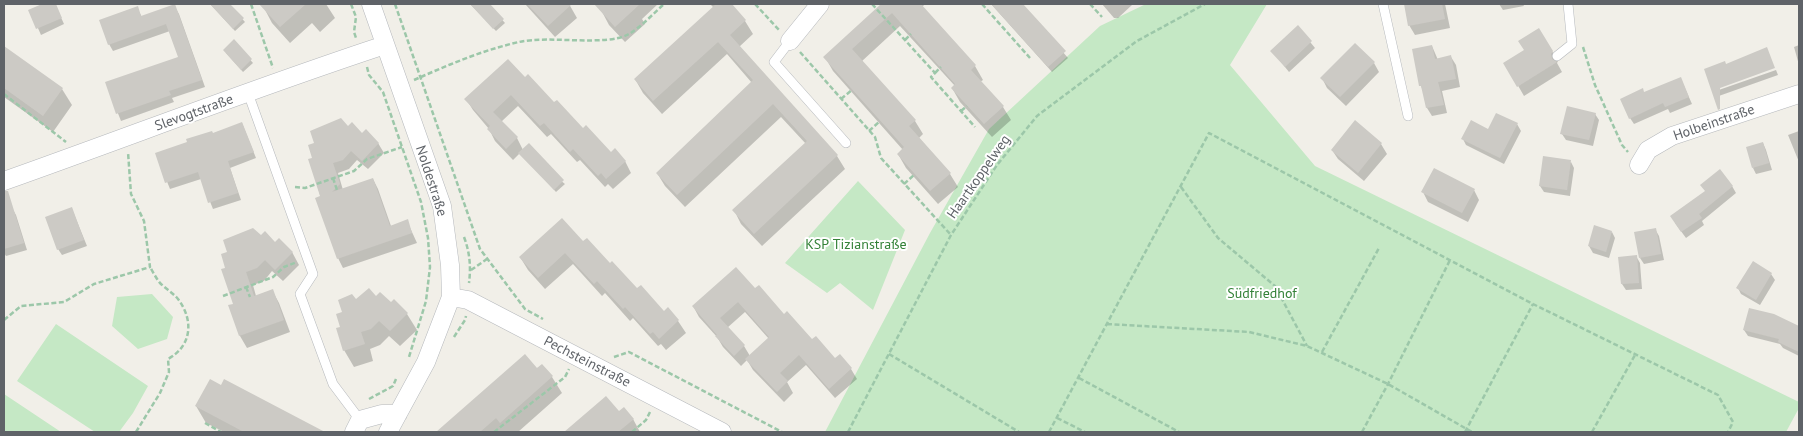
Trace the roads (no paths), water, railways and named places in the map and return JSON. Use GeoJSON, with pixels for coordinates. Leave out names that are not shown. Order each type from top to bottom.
{"type":"FeatureCollection","features":[{"type":"Feature","properties":{"kind":"street","name":"Noldestraße"},"geometry":{"type":"LineString","coordinates":[[371,4],[442,206],[450,264],[451,297],[426,362],[388,432]]}},
{"type":"Feature","properties":{"kind":"street"},"geometry":{"type":"LineString","coordinates":[[790,41],[820,4]]}},
{"type":"Feature","properties":{"kind":"street","name":"Slevogtstraße"},"geometry":{"type":"LineString","coordinates":[[4,181],[248,94],[278,81],[384,45]]}},
{"type":"Feature","properties":{"kind":"street","name":"Holbeinstraße"},"geometry":{"type":"LineString","coordinates":[[1639,165],[1648,150],[1672,136],[1799,94]]}},
{"type":"Feature","properties":{"kind":"street","name":"Pechsteinstraße"},"geometry":{"type":"LineString","coordinates":[[451,297],[468,300],[722,432]]}},
{"type":"Feature","properties":{"kind":"street"},"geometry":{"type":"LineString","coordinates":[[356,420],[382,414],[398,414]]}},
{"type":"Feature","properties":{"kind":"lane"},"geometry":{"type":"LineString","coordinates":[[1384,4],[1408,116]]}},
{"type":"Feature","properties":{"kind":"lane"},"geometry":{"type":"LineString","coordinates":[[1556,56],[1572,44],[1568,4]]}},
{"type":"Feature","properties":{"kind":"lane"},"geometry":{"type":"LineString","coordinates":[[790,41],[774,62],[846,143]]}},
{"type":"Feature","properties":{"kind":"lane"},"geometry":{"type":"LineString","coordinates":[[248,94],[313,274],[300,294],[333,384],[356,420]]}},
{"type":"Feature","properties":{"kind":"park label","name":"KSP Tizianstraße"},"geometry":{"type":"Point","coordinates":[856,245]}},
{"type":"Feature","properties":{"kind":"park label","name":"Südfriedhof"},"geometry":{"type":"Point","coordinates":[1262,294]}}]}
